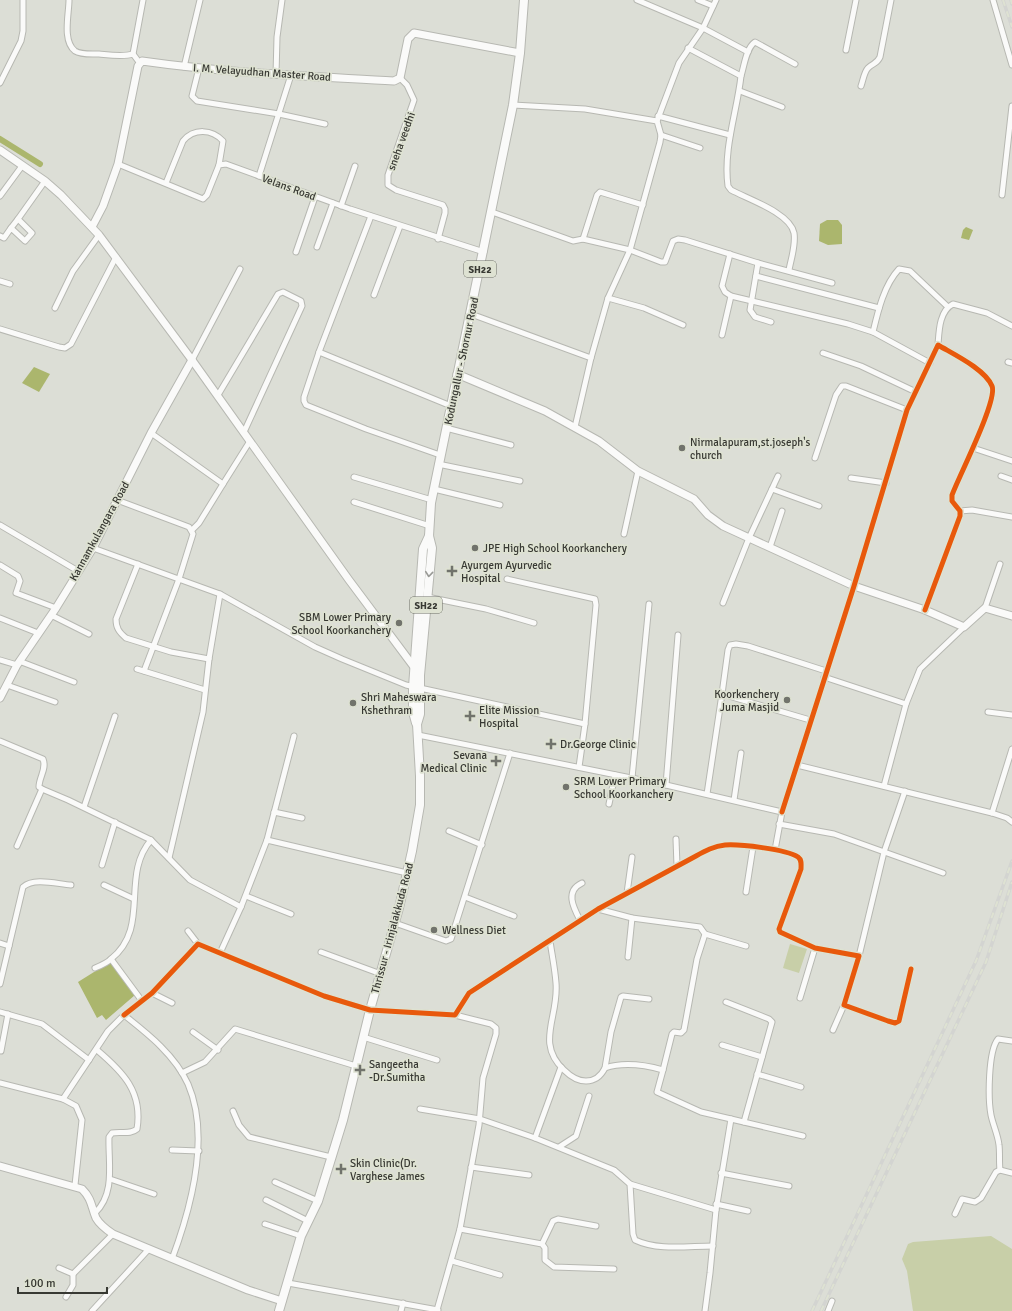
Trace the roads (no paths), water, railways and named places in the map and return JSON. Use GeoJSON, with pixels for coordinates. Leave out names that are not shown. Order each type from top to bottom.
{"type":"FeatureCollection","features":[{"type":"Feature","properties":{"kind":"main road","name":"Kodungallur - Shornur Road"},"geometry":{"type":"LineString","coordinates":[[413,686],[420,675],[432,548],[429,536],[432,500],[438,464],[484,252],[513,105],[520,53],[524,0]]}},
{"type":"Feature","properties":{"kind":"main road"},"geometry":{"type":"LineString","coordinates":[[413,686],[423,549],[429,536]]}},
{"type":"Feature","properties":{"kind":"main road","name":"Thrissur - Irinjalakkuda Road"},"geometry":{"type":"LineString","coordinates":[[279,1311],[301,1236],[318,1201],[343,1120],[370,1010],[395,923],[407,873],[420,805],[418,735],[417,724],[413,712],[413,686]]}},
{"type":"Feature","properties":{"kind":"street"},"geometry":{"type":"LineString","coordinates":[[0,83],[21,41],[23,31],[23,0]]}},
{"type":"Feature","properties":{"kind":"street"},"geometry":{"type":"LineString","coordinates":[[70,0],[68,34],[69,44],[76,51],[84,53],[133,54]]}},
{"type":"Feature","properties":{"kind":"street"},"geometry":{"type":"LineString","coordinates":[[92,227],[103,206],[118,164],[139,62],[133,54],[144,0]]}},
{"type":"Feature","properties":{"kind":"street"},"geometry":{"type":"LineString","coordinates":[[184,67],[200,0]]}},
{"type":"Feature","properties":{"kind":"street"},"geometry":{"type":"LineString","coordinates":[[276,75],[276,37],[282,0]]}},
{"type":"Feature","properties":{"kind":"street"},"geometry":{"type":"LineString","coordinates":[[637,0],[703,28],[748,52]]}},
{"type":"Feature","properties":{"kind":"street"},"geometry":{"type":"LineString","coordinates":[[698,0],[713,6]]}},
{"type":"Feature","properties":{"kind":"street"},"geometry":{"type":"LineString","coordinates":[[575,427],[591,358],[608,298],[630,250],[643,205],[661,135],[658,119],[679,63],[703,28],[716,0]]}},
{"type":"Feature","properties":{"kind":"street"},"geometry":{"type":"LineString","coordinates":[[846,50],[856,0]]}},
{"type":"Feature","properties":{"kind":"street"},"geometry":{"type":"LineString","coordinates":[[861,86],[866,70],[878,62],[880,57],[891,0]]}},
{"type":"Feature","properties":{"kind":"street"},"geometry":{"type":"LineString","coordinates":[[993,0],[1012,65]]}},
{"type":"Feature","properties":{"kind":"street"},"geometry":{"type":"LineString","coordinates":[[400,78],[408,39],[414,33],[520,53]]}},
{"type":"Feature","properties":{"kind":"street"},"geometry":{"type":"LineString","coordinates":[[789,270],[794,244],[794,233],[791,225],[783,217],[731,190],[728,186],[730,135],[740,91],[741,76],[752,44],[758,42],[795,64]]}},
{"type":"Feature","properties":{"kind":"street"},"geometry":{"type":"LineString","coordinates":[[688,48],[741,76]]}},
{"type":"Feature","properties":{"kind":"street","name":"I. M. Velayudhan Master Road"},"geometry":{"type":"LineString","coordinates":[[139,62],[142,61],[184,67],[276,75],[394,81],[400,78]]}},
{"type":"Feature","properties":{"kind":"street"},"geometry":{"type":"LineString","coordinates":[[199,68],[192,96],[197,102],[279,114],[325,124]]}},
{"type":"Feature","properties":{"kind":"street"},"geometry":{"type":"LineString","coordinates":[[259,176],[291,75]]}},
{"type":"Feature","properties":{"kind":"street","name":"sneha veedhi"},"geometry":{"type":"LineString","coordinates":[[400,78],[407,85],[414,100],[388,175],[388,184],[396,190],[443,205],[446,209],[438,239]]}},
{"type":"Feature","properties":{"kind":"street"},"geometry":{"type":"LineString","coordinates":[[740,91],[782,107]]}},
{"type":"Feature","properties":{"kind":"street"},"geometry":{"type":"LineString","coordinates":[[513,105],[585,108],[658,119],[730,135]]}},
{"type":"Feature","properties":{"kind":"street"},"geometry":{"type":"LineString","coordinates":[[1002,195],[1012,106]]}},
{"type":"Feature","properties":{"kind":"street"},"geometry":{"type":"LineString","coordinates":[[118,164],[199,198],[206,198],[219,165],[223,141],[206,131],[195,132],[187,136],[183,141],[166,183]]}},
{"type":"Feature","properties":{"kind":"street"},"geometry":{"type":"LineString","coordinates":[[661,135],[700,148]]}},
{"type":"Feature","properties":{"kind":"street"},"geometry":{"type":"LineString","coordinates":[[0,150],[45,181],[61,195],[99,235],[218,395],[349,580],[414,667]]}},
{"type":"Feature","properties":{"kind":"street","name":"Velans Road"},"geometry":{"type":"LineString","coordinates":[[219,165],[226,164],[341,206],[438,239],[484,252]]}},
{"type":"Feature","properties":{"kind":"street"},"geometry":{"type":"LineString","coordinates":[[0,196],[22,166]]}},
{"type":"Feature","properties":{"kind":"street"},"geometry":{"type":"LineString","coordinates":[[341,206],[355,166]]}},
{"type":"Feature","properties":{"kind":"street"},"geometry":{"type":"LineString","coordinates":[[0,236],[4,238],[45,181]]}},
{"type":"Feature","properties":{"kind":"street"},"geometry":{"type":"LineString","coordinates":[[583,239],[597,195],[600,192],[643,205]]}},
{"type":"Feature","properties":{"kind":"street"},"geometry":{"type":"LineString","coordinates":[[296,252],[315,197]]}},
{"type":"Feature","properties":{"kind":"street"},"geometry":{"type":"LineString","coordinates":[[317,247],[333,203]]}},
{"type":"Feature","properties":{"kind":"street"},"geometry":{"type":"LineString","coordinates":[[492,212],[573,241],[583,239],[630,250],[661,262],[665,262],[673,241],[678,238],[758,263],[832,282]]}},
{"type":"Feature","properties":{"kind":"street"},"geometry":{"type":"LineString","coordinates":[[371,216],[304,396],[306,405],[366,429],[440,455]]}},
{"type":"Feature","properties":{"kind":"street"},"geometry":{"type":"LineString","coordinates":[[11,228],[25,241],[32,233],[18,220]]}},
{"type":"Feature","properties":{"kind":"street"},"geometry":{"type":"LineString","coordinates":[[374,295],[400,226]]}},
{"type":"Feature","properties":{"kind":"street"},"geometry":{"type":"LineString","coordinates":[[55,308],[72,271],[99,235]]}},
{"type":"Feature","properties":{"kind":"street"},"geometry":{"type":"LineString","coordinates":[[730,254],[722,286],[725,292],[731,296],[848,324],[872,332],[930,363]]}},
{"type":"Feature","properties":{"kind":"street"},"geometry":{"type":"LineString","coordinates":[[0,328],[65,348],[71,344],[116,257]]}},
{"type":"Feature","properties":{"kind":"street"},"geometry":{"type":"LineString","coordinates":[[758,263],[750,310],[755,317],[770,322]]}},
{"type":"Feature","properties":{"kind":"street"},"geometry":{"type":"LineString","coordinates":[[872,332],[879,308],[894,274],[899,269],[904,268],[910,270],[948,307]]}},
{"type":"Feature","properties":{"kind":"street"},"geometry":{"type":"LineString","coordinates":[[192,360],[240,269]]}},
{"type":"Feature","properties":{"kind":"street"},"geometry":{"type":"LineString","coordinates":[[756,276],[879,308]]}},
{"type":"Feature","properties":{"kind":"street"},"geometry":{"type":"LineString","coordinates":[[0,281],[10,284]]}},
{"type":"Feature","properties":{"kind":"street"},"geometry":{"type":"LineString","coordinates":[[218,395],[278,294],[283,292],[301,300],[302,306],[244,432]]}},
{"type":"Feature","properties":{"kind":"street"},"geometry":{"type":"LineString","coordinates":[[722,335],[731,296]]}},
{"type":"Feature","properties":{"kind":"street"},"geometry":{"type":"LineString","coordinates":[[608,298],[644,308],[683,325]]}},
{"type":"Feature","properties":{"kind":"street"},"geometry":{"type":"LineString","coordinates":[[775,850],[782,812],[810,720],[854,586],[907,410],[938,345],[940,322],[948,307],[953,304],[987,313],[1012,326]]}},
{"type":"Feature","properties":{"kind":"street"},"geometry":{"type":"LineString","coordinates":[[471,314],[591,358]]}},
{"type":"Feature","properties":{"kind":"street"},"geometry":{"type":"LineString","coordinates":[[925,610],[958,526],[960,511],[952,501],[952,495],[973,448],[991,400],[993,387],[989,381],[973,367],[938,345]]}},
{"type":"Feature","properties":{"kind":"street"},"geometry":{"type":"LineString","coordinates":[[320,352],[451,406]]}},
{"type":"Feature","properties":{"kind":"street"},"geometry":{"type":"LineString","coordinates":[[823,353],[861,366],[916,392]]}},
{"type":"Feature","properties":{"kind":"street","name":"Kannamkulangara Road"},"geometry":{"type":"LineString","coordinates":[[0,698],[18,663],[56,608],[93,548],[151,432],[192,360]]}},
{"type":"Feature","properties":{"kind":"street"},"geometry":{"type":"LineString","coordinates":[[457,374],[545,411],[575,427],[599,441],[638,471],[694,499],[708,515],[722,526],[854,586],[925,610],[964,627]]}},
{"type":"Feature","properties":{"kind":"street"},"geometry":{"type":"LineString","coordinates":[[815,458],[836,395],[842,386],[846,386],[907,410]]}},
{"type":"Feature","properties":{"kind":"street"},"geometry":{"type":"LineString","coordinates":[[446,428],[511,445]]}},
{"type":"Feature","properties":{"kind":"street"},"geometry":{"type":"LineString","coordinates":[[151,432],[223,484]]}},
{"type":"Feature","properties":{"kind":"street"},"geometry":{"type":"LineString","coordinates":[[192,530],[199,523],[250,441]]}},
{"type":"Feature","properties":{"kind":"street"},"geometry":{"type":"LineString","coordinates":[[973,448],[1012,461]]}},
{"type":"Feature","properties":{"kind":"street"},"geometry":{"type":"LineString","coordinates":[[438,464],[520,481]]}},
{"type":"Feature","properties":{"kind":"street"},"geometry":{"type":"LineString","coordinates":[[624,534],[638,471]]}},
{"type":"Feature","properties":{"kind":"street"},"geometry":{"type":"LineString","coordinates":[[723,603],[749,538],[778,476]]}},
{"type":"Feature","properties":{"kind":"street"},"geometry":{"type":"LineString","coordinates":[[1001,476],[1012,480]]}},
{"type":"Feature","properties":{"kind":"street"},"geometry":{"type":"LineString","coordinates":[[354,477],[432,500]]}},
{"type":"Feature","properties":{"kind":"street"},"geometry":{"type":"LineString","coordinates":[[851,478],[886,483]]}},
{"type":"Feature","properties":{"kind":"street"},"geometry":{"type":"LineString","coordinates":[[434,489],[500,505]]}},
{"type":"Feature","properties":{"kind":"street"},"geometry":{"type":"LineString","coordinates":[[772,489],[819,506]]}},
{"type":"Feature","properties":{"kind":"street"},"geometry":{"type":"LineString","coordinates":[[117,500],[189,527],[193,534],[179,579],[152,646],[144,671]]}},
{"type":"Feature","properties":{"kind":"street"},"geometry":{"type":"LineString","coordinates":[[354,502],[430,526]]}},
{"type":"Feature","properties":{"kind":"street"},"geometry":{"type":"LineString","coordinates":[[960,511],[972,510],[1012,517]]}},
{"type":"Feature","properties":{"kind":"street"},"geometry":{"type":"LineString","coordinates":[[770,547],[782,511]]}},
{"type":"Feature","properties":{"kind":"street"},"geometry":{"type":"LineString","coordinates":[[0,526],[78,572]]}},
{"type":"Feature","properties":{"kind":"street"},"geometry":{"type":"LineString","coordinates":[[93,548],[220,594],[315,646],[342,659],[413,686],[585,724]]}},
{"type":"Feature","properties":{"kind":"street"},"geometry":{"type":"LineString","coordinates":[[138,564],[116,619],[116,626],[126,638],[171,652],[209,659]]}},
{"type":"Feature","properties":{"kind":"street"},"geometry":{"type":"LineString","coordinates":[[884,786],[906,704],[920,669],[985,608],[1000,564]]}},
{"type":"Feature","properties":{"kind":"street"},"geometry":{"type":"LineString","coordinates":[[0,565],[18,576],[20,580],[16,593],[56,608]]}},
{"type":"Feature","properties":{"kind":"street"},"geometry":{"type":"LineString","coordinates":[[507,579],[595,599],[596,605],[585,724],[579,767]]}},
{"type":"Feature","properties":{"kind":"street"},"geometry":{"type":"LineString","coordinates":[[170,858],[203,712],[209,659],[220,594]]}},
{"type":"Feature","properties":{"kind":"street"},"geometry":{"type":"LineString","coordinates":[[427,597],[486,609],[534,623]]}},
{"type":"Feature","properties":{"kind":"street"},"geometry":{"type":"LineString","coordinates":[[632,778],[649,604]]}},
{"type":"Feature","properties":{"kind":"street"},"geometry":{"type":"LineString","coordinates":[[985,608],[1012,616]]}},
{"type":"Feature","properties":{"kind":"street"},"geometry":{"type":"LineString","coordinates":[[51,615],[89,634]]}},
{"type":"Feature","properties":{"kind":"street"},"geometry":{"type":"LineString","coordinates":[[0,618],[38,633]]}},
{"type":"Feature","properties":{"kind":"street"},"geometry":{"type":"LineString","coordinates":[[666,785],[678,635]]}},
{"type":"Feature","properties":{"kind":"street"},"geometry":{"type":"LineString","coordinates":[[707,794],[728,650],[730,645],[736,644],[748,646],[906,704]]}},
{"type":"Feature","properties":{"kind":"street"},"geometry":{"type":"LineString","coordinates":[[0,660],[18,663],[74,682]]}},
{"type":"Feature","properties":{"kind":"street"},"geometry":{"type":"LineString","coordinates":[[137,669],[206,690]]}},
{"type":"Feature","properties":{"kind":"street"},"geometry":{"type":"LineString","coordinates":[[7,685],[55,702]]}},
{"type":"Feature","properties":{"kind":"street"},"geometry":{"type":"LineString","coordinates":[[722,694],[810,720]]}},
{"type":"Feature","properties":{"kind":"street"},"geometry":{"type":"LineString","coordinates":[[988,712],[1012,715]]}},
{"type":"Feature","properties":{"kind":"street"},"geometry":{"type":"LineString","coordinates":[[84,807],[115,716]]}},
{"type":"Feature","properties":{"kind":"street"},"geometry":{"type":"LineString","coordinates":[[418,735],[666,785],[782,812]]}},
{"type":"Feature","properties":{"kind":"street"},"geometry":{"type":"LineString","coordinates":[[220,953],[246,896],[267,840],[294,736]]}},
{"type":"Feature","properties":{"kind":"street"},"geometry":{"type":"LineString","coordinates":[[0,741],[43,759],[45,766],[39,787],[152,840],[190,880],[241,907]]}},
{"type":"Feature","properties":{"kind":"street"},"geometry":{"type":"LineString","coordinates":[[992,813],[1012,749]]}},
{"type":"Feature","properties":{"kind":"street"},"geometry":{"type":"LineString","coordinates":[[395,923],[446,941],[451,939],[510,753]]}},
{"type":"Feature","properties":{"kind":"street"},"geometry":{"type":"LineString","coordinates":[[734,800],[741,753]]}},
{"type":"Feature","properties":{"kind":"street"},"geometry":{"type":"LineString","coordinates":[[797,765],[992,813],[1007,818],[1012,822]]}},
{"type":"Feature","properties":{"kind":"street"},"geometry":{"type":"LineString","coordinates":[[609,804],[615,775]]}},
{"type":"Feature","properties":{"kind":"street"},"geometry":{"type":"LineString","coordinates":[[17,846],[42,789]]}},
{"type":"Feature","properties":{"kind":"street"},"geometry":{"type":"LineString","coordinates":[[833,1030],[844,1005],[859,956],[884,852],[905,791]]}},
{"type":"Feature","properties":{"kind":"street"},"geometry":{"type":"LineString","coordinates":[[274,812],[302,818]]}},
{"type":"Feature","properties":{"kind":"street"},"geometry":{"type":"LineString","coordinates":[[102,865],[114,822]]}},
{"type":"Feature","properties":{"kind":"street"},"geometry":{"type":"LineString","coordinates":[[779,824],[834,834],[943,873]]}},
{"type":"Feature","properties":{"kind":"street"},"geometry":{"type":"LineString","coordinates":[[449,831],[482,845]]}},
{"type":"Feature","properties":{"kind":"street"},"geometry":{"type":"LineString","coordinates":[[676,839],[677,866]]}},
{"type":"Feature","properties":{"kind":"street"},"geometry":{"type":"LineString","coordinates":[[95,968],[111,959],[131,933],[134,900],[141,855],[152,840]]}},
{"type":"Feature","properties":{"kind":"street"},"geometry":{"type":"LineString","coordinates":[[267,840],[407,873]]}},
{"type":"Feature","properties":{"kind":"street"},"geometry":{"type":"LineString","coordinates":[[455,1015],[469,993],[580,920],[677,866],[714,847],[725,845],[753,846],[775,850],[797,857],[801,861],[801,869],[779,929],[780,932],[783,935],[815,948],[859,956]]}},
{"type":"Feature","properties":{"kind":"street"},"geometry":{"type":"LineString","coordinates":[[746,892],[753,846]]}},
{"type":"Feature","properties":{"kind":"street"},"geometry":{"type":"LineString","coordinates":[[627,893],[632,857]]}},
{"type":"Feature","properties":{"kind":"street"},"geometry":{"type":"LineString","coordinates":[[0,984],[23,887],[27,883],[34,882],[71,885]]}},
{"type":"Feature","properties":{"kind":"street"},"geometry":{"type":"LineString","coordinates":[[580,920],[572,906],[572,894],[576,886],[582,883]]}},
{"type":"Feature","properties":{"kind":"street"},"geometry":{"type":"LineString","coordinates":[[104,885],[134,900]]}},
{"type":"Feature","properties":{"kind":"street"},"geometry":{"type":"LineString","coordinates":[[246,896],[291,914]]}},
{"type":"Feature","properties":{"kind":"street"},"geometry":{"type":"LineString","coordinates":[[465,897],[514,916]]}},
{"type":"Feature","properties":{"kind":"street"},"geometry":{"type":"LineString","coordinates":[[598,909],[632,918],[700,927],[705,934],[746,946]]}},
{"type":"Feature","properties":{"kind":"street"},"geometry":{"type":"LineString","coordinates":[[628,958],[632,918]]}},
{"type":"Feature","properties":{"kind":"street"},"geometry":{"type":"LineString","coordinates":[[188,932],[198,944],[324,996],[370,1010],[455,1015],[491,1024],[496,1028],[496,1034],[483,1078],[480,1119],[460,1229],[438,1310],[288,1283]]}},
{"type":"Feature","properties":{"kind":"street"},"geometry":{"type":"LineString","coordinates":[[705,934],[697,959],[684,1030],[682,1033],[674,1032],[672,1034],[657,1092],[701,1112],[802,1136]]}},
{"type":"Feature","properties":{"kind":"street"},"geometry":{"type":"LineString","coordinates":[[550,941],[556,984],[554,1012],[548,1042],[552,1056],[572,1077],[585,1081],[595,1079],[602,1073],[605,1068],[611,1032],[622,997],[649,999]]}},
{"type":"Feature","properties":{"kind":"street"},"geometry":{"type":"LineString","coordinates":[[0,943],[9,946]]}},
{"type":"Feature","properties":{"kind":"street"},"geometry":{"type":"LineString","coordinates":[[63,1099],[97,1050],[108,1031],[124,1015],[152,993],[198,944]]}},
{"type":"Feature","properties":{"kind":"street"},"geometry":{"type":"LineString","coordinates":[[800,998],[815,948]]}},
{"type":"Feature","properties":{"kind":"street"},"geometry":{"type":"LineString","coordinates":[[321,952],[380,974]]}},
{"type":"Feature","properties":{"kind":"street"},"geometry":{"type":"LineString","coordinates":[[111,959],[142,1001]]}},
{"type":"Feature","properties":{"kind":"street"},"geometry":{"type":"LineString","coordinates":[[844,1005],[895,1023],[901,1018],[911,969]]}},
{"type":"Feature","properties":{"kind":"street"},"geometry":{"type":"LineString","coordinates":[[152,993],[172,1003]]}},
{"type":"Feature","properties":{"kind":"street"},"geometry":{"type":"LineString","coordinates":[[726,1002],[769,1019],[772,1022],[744,1122]]}},
{"type":"Feature","properties":{"kind":"street"},"geometry":{"type":"LineString","coordinates":[[0,1012],[42,1024],[89,1060]]}},
{"type":"Feature","properties":{"kind":"street"},"geometry":{"type":"LineString","coordinates":[[1,1051],[8,1014]]}},
{"type":"Feature","properties":{"kind":"street"},"geometry":{"type":"LineString","coordinates":[[124,1015],[159,1045],[182,1073],[188,1085],[196,1117],[199,1151],[183,1228],[172,1259]]}},
{"type":"Feature","properties":{"kind":"street"},"geometry":{"type":"LineString","coordinates":[[182,1073],[205,1062],[218,1050],[235,1030],[356,1066]]}},
{"type":"Feature","properties":{"kind":"street"},"geometry":{"type":"LineString","coordinates":[[193,1032],[218,1050]]}},
{"type":"Feature","properties":{"kind":"street"},"geometry":{"type":"LineString","coordinates":[[363,1038],[437,1060]]}},
{"type":"Feature","properties":{"kind":"street"},"geometry":{"type":"LineString","coordinates":[[1000,1170],[999,1143],[991,1114],[990,1099],[992,1051],[994,1043],[998,1039],[1012,1041]]}},
{"type":"Feature","properties":{"kind":"street"},"geometry":{"type":"LineString","coordinates":[[722,1044],[762,1057]]}},
{"type":"Feature","properties":{"kind":"street"},"geometry":{"type":"LineString","coordinates":[[95,1212],[101,1207],[110,1179],[109,1137],[112,1133],[133,1132],[137,1129],[136,1099],[130,1085],[118,1068],[97,1050]]}},
{"type":"Feature","properties":{"kind":"street"},"geometry":{"type":"LineString","coordinates":[[605,1068],[629,1065],[663,1070]]}},
{"type":"Feature","properties":{"kind":"street"},"geometry":{"type":"LineString","coordinates":[[535,1138],[561,1067]]}},
{"type":"Feature","properties":{"kind":"street"},"geometry":{"type":"LineString","coordinates":[[757,1074],[801,1087]]}},
{"type":"Feature","properties":{"kind":"street"},"geometry":{"type":"LineString","coordinates":[[0,1083],[63,1099],[76,1106],[82,1120],[75,1185]]}},
{"type":"Feature","properties":{"kind":"street"},"geometry":{"type":"LineString","coordinates":[[558,1147],[576,1136],[589,1096]]}},
{"type":"Feature","properties":{"kind":"street"},"geometry":{"type":"LineString","coordinates":[[420,1109],[480,1119],[535,1138],[614,1170],[630,1184],[716,1210]]}},
{"type":"Feature","properties":{"kind":"street"},"geometry":{"type":"LineString","coordinates":[[233,1111],[239,1125],[249,1137],[331,1157]]}},
{"type":"Feature","properties":{"kind":"street"},"geometry":{"type":"LineString","coordinates":[[704,1311],[713,1246],[720,1173],[731,1120]]}},
{"type":"Feature","properties":{"kind":"street"},"geometry":{"type":"LineString","coordinates":[[172,1150],[199,1151]]}},
{"type":"Feature","properties":{"kind":"street"},"geometry":{"type":"LineString","coordinates":[[0,1166],[82,1188],[89,1196],[96,1218],[103,1227],[113,1234],[148,1250],[248,1290],[282,1301]]}},
{"type":"Feature","properties":{"kind":"street"},"geometry":{"type":"LineString","coordinates":[[471,1167],[529,1175]]}},
{"type":"Feature","properties":{"kind":"street"},"geometry":{"type":"LineString","coordinates":[[955,1214],[962,1199],[978,1201],[996,1172],[1000,1170],[1012,1173]]}},
{"type":"Feature","properties":{"kind":"street"},"geometry":{"type":"LineString","coordinates":[[720,1173],[789,1186]]}},
{"type":"Feature","properties":{"kind":"street"},"geometry":{"type":"LineString","coordinates":[[110,1179],[154,1194]]}},
{"type":"Feature","properties":{"kind":"street"},"geometry":{"type":"LineString","coordinates":[[275,1182],[318,1201]]}},
{"type":"Feature","properties":{"kind":"street"},"geometry":{"type":"LineString","coordinates":[[630,1184],[633,1234],[635,1240],[654,1246],[713,1246]]}},
{"type":"Feature","properties":{"kind":"street"},"geometry":{"type":"LineString","coordinates":[[266,1200],[308,1221]]}},
{"type":"Feature","properties":{"kind":"street"},"geometry":{"type":"LineString","coordinates":[[716,1204],[748,1211]]}},
{"type":"Feature","properties":{"kind":"street"},"geometry":{"type":"LineString","coordinates":[[542,1244],[553,1221],[558,1218],[596,1226]]}},
{"type":"Feature","properties":{"kind":"street"},"geometry":{"type":"LineString","coordinates":[[266,1224],[301,1236]]}},
{"type":"Feature","properties":{"kind":"street"},"geometry":{"type":"LineString","coordinates":[[460,1229],[542,1244],[545,1248],[545,1260],[554,1267],[614,1270]]}},
{"type":"Feature","properties":{"kind":"street"},"geometry":{"type":"LineString","coordinates":[[66,1298],[73,1285],[73,1274],[113,1234]]}},
{"type":"Feature","properties":{"kind":"street"},"geometry":{"type":"LineString","coordinates":[[92,1311],[148,1250]]}},
{"type":"Feature","properties":{"kind":"street"},"geometry":{"type":"LineString","coordinates":[[452,1261],[500,1275]]}},
{"type":"Feature","properties":{"kind":"street"},"geometry":{"type":"LineString","coordinates":[[59,1268],[73,1274]]}},
{"type":"Feature","properties":{"kind":"street"},"geometry":{"type":"LineString","coordinates":[[828,1311],[832,1302]]}},
{"type":"Feature","properties":{"kind":"street"},"geometry":{"type":"LineString","coordinates":[[401,1311],[403,1303]]}},
{"type":"Feature","properties":{"kind":"waterway"},"geometry":{"type":"LineString","coordinates":[[0,139],[40,164]]}},
{"type":"Feature","properties":{"kind":"railway"},"geometry":{"type":"LineString","coordinates":[[1003,0],[1012,27]]}},
{"type":"Feature","properties":{"kind":"railway"},"geometry":{"type":"LineString","coordinates":[[1011,0],[1012,4]]}},
{"type":"Feature","properties":{"kind":"railway"},"geometry":{"type":"LineString","coordinates":[[812,1311],[976,961],[1012,861]]}},
{"type":"Feature","properties":{"kind":"railway"},"geometry":{"type":"LineString","coordinates":[[821,1311],[986,962],[1012,882]]}},
{"type":"Feature","properties":{"kind":"place","name":"Nirmalapuram,st.joseph's church"},"geometry":{"type":"Point","coordinates":[682,448]}},
{"type":"Feature","properties":{"kind":"place","name":"JPE High School Koorkanchery"},"geometry":{"type":"Point","coordinates":[475,548]}},
{"type":"Feature","properties":{"kind":"place","name":"Ayurgem Ayurvedic Hospital"},"geometry":{"type":"Point","coordinates":[452,571]}},
{"type":"Feature","properties":{"kind":"place","name":"SBM Lower Primary School Koorkanchery"},"geometry":{"type":"Point","coordinates":[399,623]}},
{"type":"Feature","properties":{"kind":"place","name":"Koorkenchery Juma Masjid"},"geometry":{"type":"Point","coordinates":[787,700]}},
{"type":"Feature","properties":{"kind":"place","name":"Shri Maheswara Kshethram"},"geometry":{"type":"Point","coordinates":[353,703]}},
{"type":"Feature","properties":{"kind":"place","name":"Elite Mission Hospital"},"geometry":{"type":"Point","coordinates":[470,716]}},
{"type":"Feature","properties":{"kind":"place","name":"Dr.George Clinic"},"geometry":{"type":"Point","coordinates":[551,744]}},
{"type":"Feature","properties":{"kind":"place","name":"Sevana Medical Clinic"},"geometry":{"type":"Point","coordinates":[496,761]}},
{"type":"Feature","properties":{"kind":"place","name":"SRM Lower Primary School Koorkanchery"},"geometry":{"type":"Point","coordinates":[566,787]}},
{"type":"Feature","properties":{"kind":"place","name":"Wellness Diet"},"geometry":{"type":"Point","coordinates":[434,930]}},
{"type":"Feature","properties":{"kind":"place","name":"Sangeetha -Dr.Sumitha"},"geometry":{"type":"Point","coordinates":[360,1070]}},
{"type":"Feature","properties":{"kind":"place","name":"Skin Clinic(Dr. Varghese James"},"geometry":{"type":"Point","coordinates":[341,1169]}}]}
